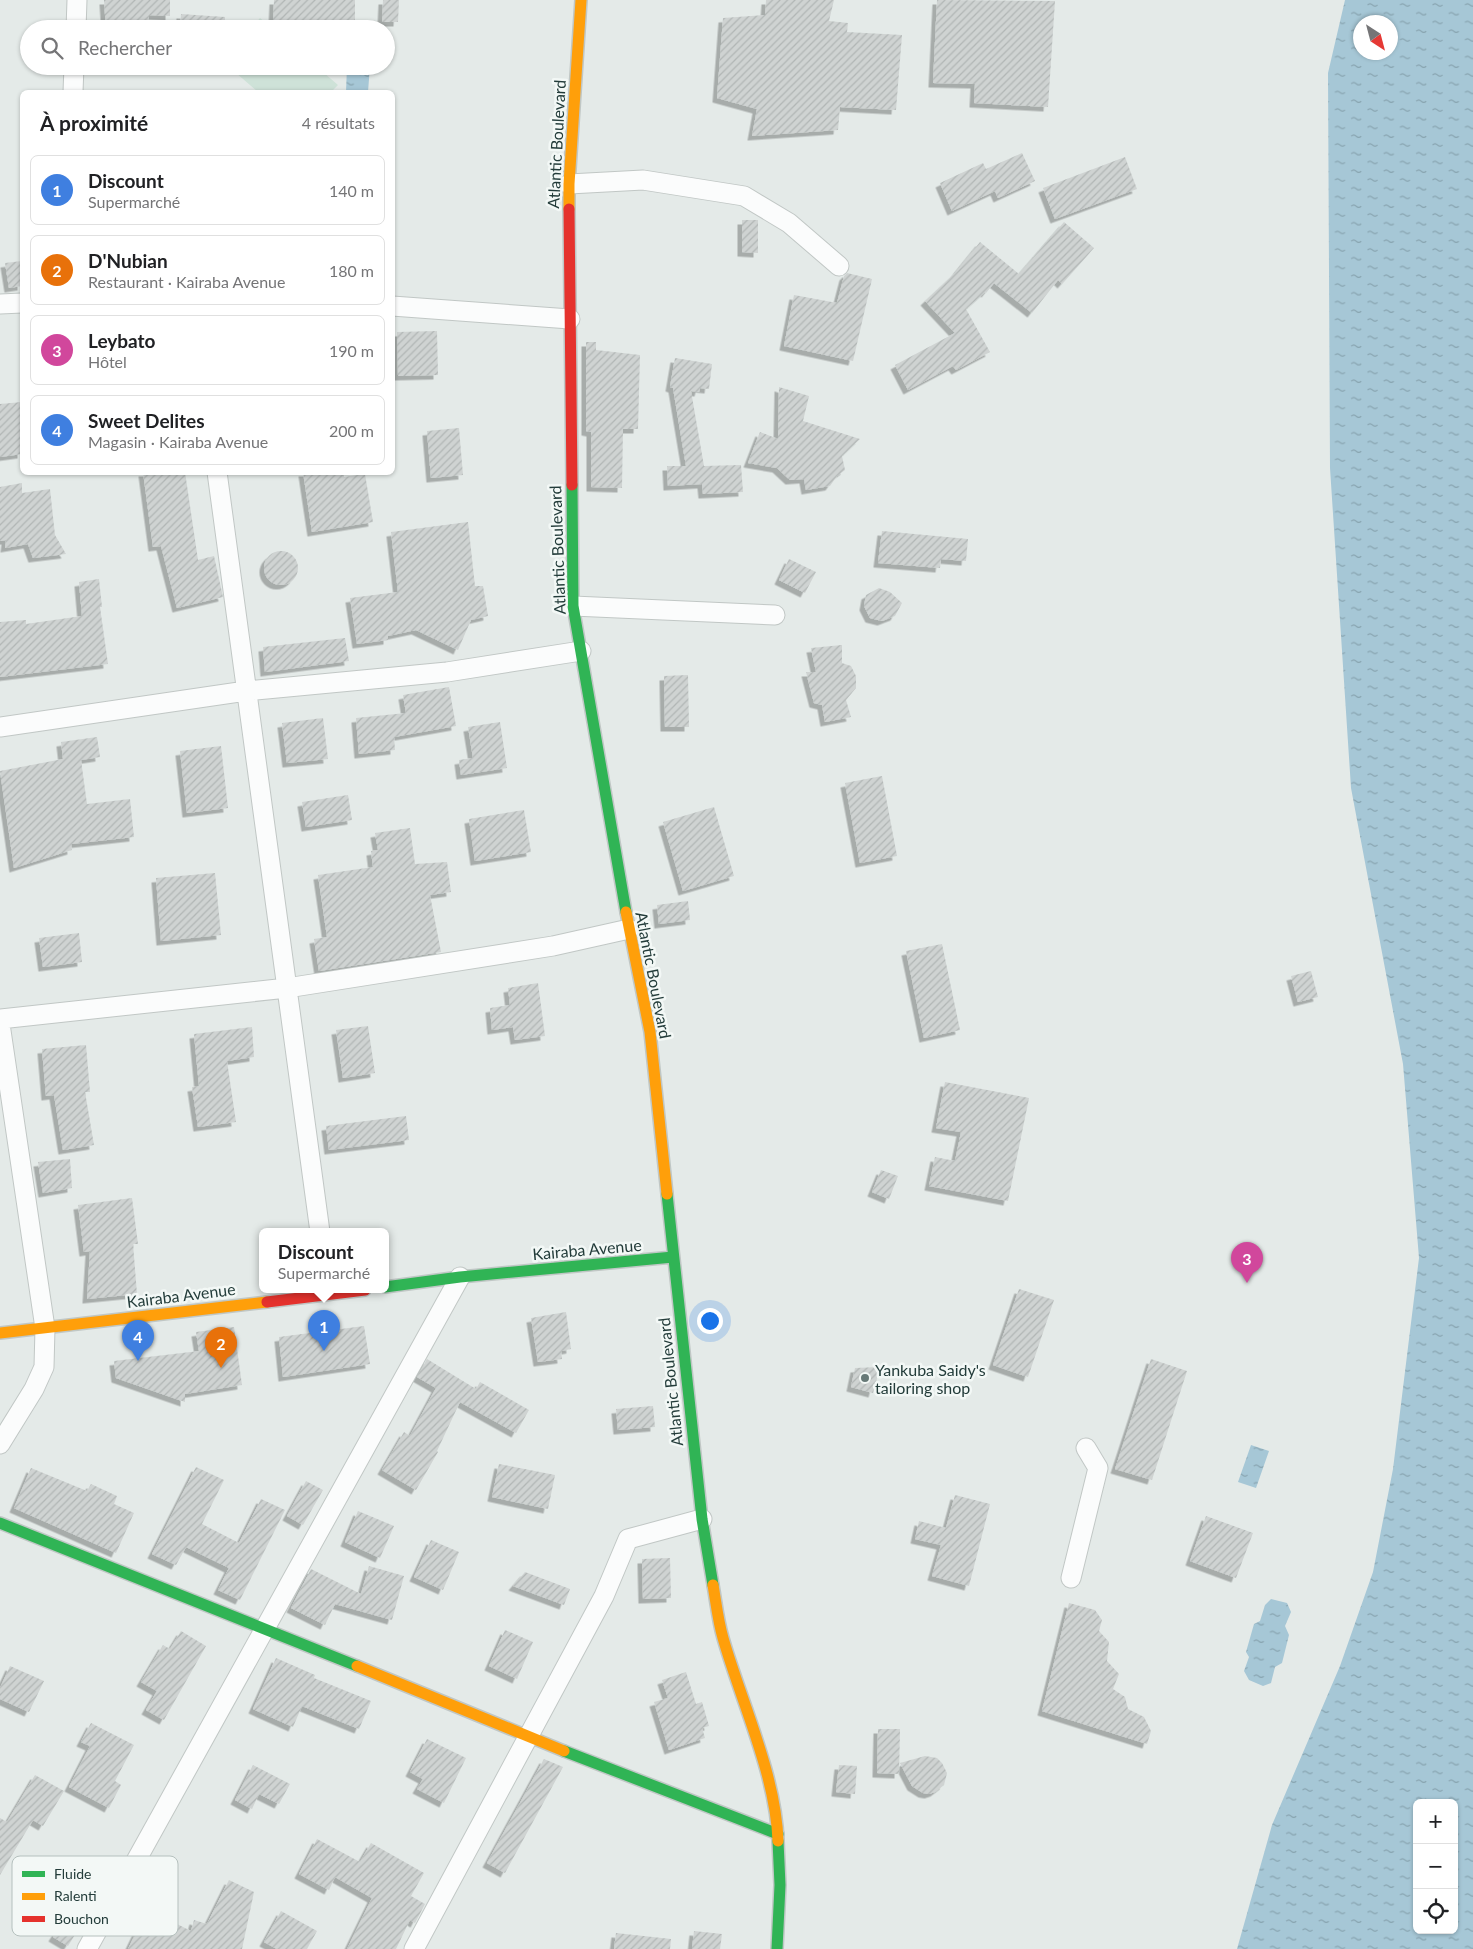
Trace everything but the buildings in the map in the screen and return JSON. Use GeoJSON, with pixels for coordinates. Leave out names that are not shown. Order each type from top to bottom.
{"type":"FeatureCollection","features":[{"type":"Feature","properties":{"kind":"street"},"geometry":{"type":"LineString","coordinates":[[76,20],[77,0]]}},
{"type":"Feature","properties":{"kind":"street","name":"Atlantic Boulevard"},"geometry":{"type":"LineString","coordinates":[[581,0],[569,184],[573,606],[629,929],[650,1032],[702,1519],[722,1636],[766,1773],[778,1834],[780,1885],[778,1949]]}},
{"type":"Feature","properties":{"kind":"street"},"geometry":{"type":"LineString","coordinates":[[73,90],[74,75]]}},
{"type":"Feature","properties":{"kind":"street"},"geometry":{"type":"LineString","coordinates":[[569,184],[644,180],[744,196],[789,223],[839,266]]}},
{"type":"Feature","properties":{"kind":"street"},"geometry":{"type":"LineString","coordinates":[[0,304],[20,302]]}},
{"type":"Feature","properties":{"kind":"street"},"geometry":{"type":"LineString","coordinates":[[395,306],[570,319]]}},
{"type":"Feature","properties":{"kind":"street"},"geometry":{"type":"LineString","coordinates":[[217,475],[319,1228]]}},
{"type":"Feature","properties":{"kind":"street"},"geometry":{"type":"LineString","coordinates":[[573,606],[775,614]]}},
{"type":"Feature","properties":{"kind":"street"},"geometry":{"type":"LineString","coordinates":[[0,727],[246,691],[447,672],[581,651]]}},
{"type":"Feature","properties":{"kind":"street"},"geometry":{"type":"LineString","coordinates":[[0,1019],[286,988],[553,946],[629,929]]}},
{"type":"Feature","properties":{"kind":"street"},"geometry":{"type":"LineString","coordinates":[[0,1024],[45,1328],[44,1367],[34,1389],[0,1444]]}},
{"type":"Feature","properties":{"kind":"street","name":"Kairaba Avenue"},"geometry":{"type":"LineString","coordinates":[[389,1286],[460,1277],[673,1257]]}},
{"type":"Feature","properties":{"kind":"street"},"geometry":{"type":"LineString","coordinates":[[138,1856],[460,1277]]}},
{"type":"Feature","properties":{"kind":"street","name":"Kairaba Avenue"},"geometry":{"type":"LineString","coordinates":[[0,1333],[320,1293]]}},
{"type":"Feature","properties":{"kind":"street"},"geometry":{"type":"LineString","coordinates":[[1071,1578],[1098,1468],[1086,1448]]}},
{"type":"Feature","properties":{"kind":"street"},"geometry":{"type":"LineString","coordinates":[[414,1949],[604,1596],[628,1540],[702,1519]]}},
{"type":"Feature","properties":{"kind":"street"},"geometry":{"type":"LineString","coordinates":[[0,1523],[264,1628],[528,1737],[778,1834]]}},
{"type":"Feature","properties":{"kind":"street"},"geometry":{"type":"LineString","coordinates":[[87,1949],[94,1936]]}},
{"type":"Feature","properties":{"kind":"green space"},"geometry":{"type":"Polygon","coordinates":[[[238,75],[326,75],[338,85],[333,90],[256,90],[238,75]]]}},
{"type":"Feature","properties":{"kind":"water"},"geometry":{"type":"Polygon","coordinates":[[[1345,0],[1473,0],[1473,1949],[1237,1949],[1272,1825],[1340,1666],[1373,1572],[1393,1469],[1419,1258],[1403,1064],[1351,788],[1330,468],[1328,73],[1345,0]]]}},
{"type":"Feature","properties":{"kind":"water"},"geometry":{"type":"Polygon","coordinates":[[[347,75],[369,75],[368,90],[346,90],[347,75]]]}},
{"type":"Feature","properties":{"kind":"water"},"geometry":{"type":"Polygon","coordinates":[[[1251,1445],[1269,1451],[1256,1488],[1238,1482],[1251,1445]]]}},
{"type":"Feature","properties":{"kind":"water"},"geometry":{"type":"Polygon","coordinates":[[[1271,1599],[1287,1603],[1291,1612],[1285,1626],[1289,1635],[1282,1663],[1275,1667],[1271,1683],[1263,1686],[1249,1680],[1244,1671],[1249,1657],[1246,1652],[1254,1624],[1260,1621],[1265,1605],[1271,1599]]]}},
{"type":"Feature","properties":{"kind":"traffic: fast"},"geometry":{"type":"LineString","coordinates":[[572,485],[573,606],[626,912]]}},
{"type":"Feature","properties":{"kind":"traffic: fast"},"geometry":{"type":"LineString","coordinates":[[667,1194],[702,1519],[713,1585]]}},
{"type":"Feature","properties":{"kind":"traffic: fast"},"geometry":{"type":"LineString","coordinates":[[389,1286],[460,1277],[673,1257]]}},
{"type":"Feature","properties":{"kind":"traffic: fast"},"geometry":{"type":"LineString","coordinates":[[0,1523],[357,1666]]}},
{"type":"Feature","properties":{"kind":"traffic: fast"},"geometry":{"type":"LineString","coordinates":[[564,1751],[778,1834]]}},
{"type":"Feature","properties":{"kind":"traffic: fast"},"geometry":{"type":"LineString","coordinates":[[777,1949],[780,1885],[778,1841]]}},
{"type":"Feature","properties":{"kind":"traffic: slow"},"geometry":{"type":"LineString","coordinates":[[569,209],[581,0]]}},
{"type":"Feature","properties":{"kind":"traffic: slow"},"geometry":{"type":"LineString","coordinates":[[626,912],[650,1032],[667,1194]]}},
{"type":"Feature","properties":{"kind":"traffic: slow"},"geometry":{"type":"LineString","coordinates":[[0,1333],[267,1302]]}},
{"type":"Feature","properties":{"kind":"traffic: slow"},"geometry":{"type":"LineString","coordinates":[[713,1585],[723,1638],[771,1790],[778,1841]]}},
{"type":"Feature","properties":{"kind":"traffic: slow"},"geometry":{"type":"LineString","coordinates":[[357,1666],[564,1751]]}},
{"type":"Feature","properties":{"kind":"traffic: jam"},"geometry":{"type":"LineString","coordinates":[[569,209],[572,485]]}},
{"type":"Feature","properties":{"kind":"traffic: jam"},"geometry":{"type":"LineString","coordinates":[[267,1302],[340,1293]]}},
{"type":"Feature","properties":{"kind":"place","name":"Leybato"},"geometry":{"type":"Point","coordinates":[1247,1283]}},
{"type":"Feature","properties":{"kind":"place","name":"Discount"},"geometry":{"type":"Point","coordinates":[324,1351]}},
{"type":"Feature","properties":{"kind":"place","name":"Sweet Delites"},"geometry":{"type":"Point","coordinates":[138,1361]}},
{"type":"Feature","properties":{"kind":"place","name":"D'Nubian"},"geometry":{"type":"Point","coordinates":[221,1368]}},
{"type":"Feature","properties":{"kind":"place","name":"Yankuba Saidy's tailoring shop"},"geometry":{"type":"Point","coordinates":[865,1378]}}]}
